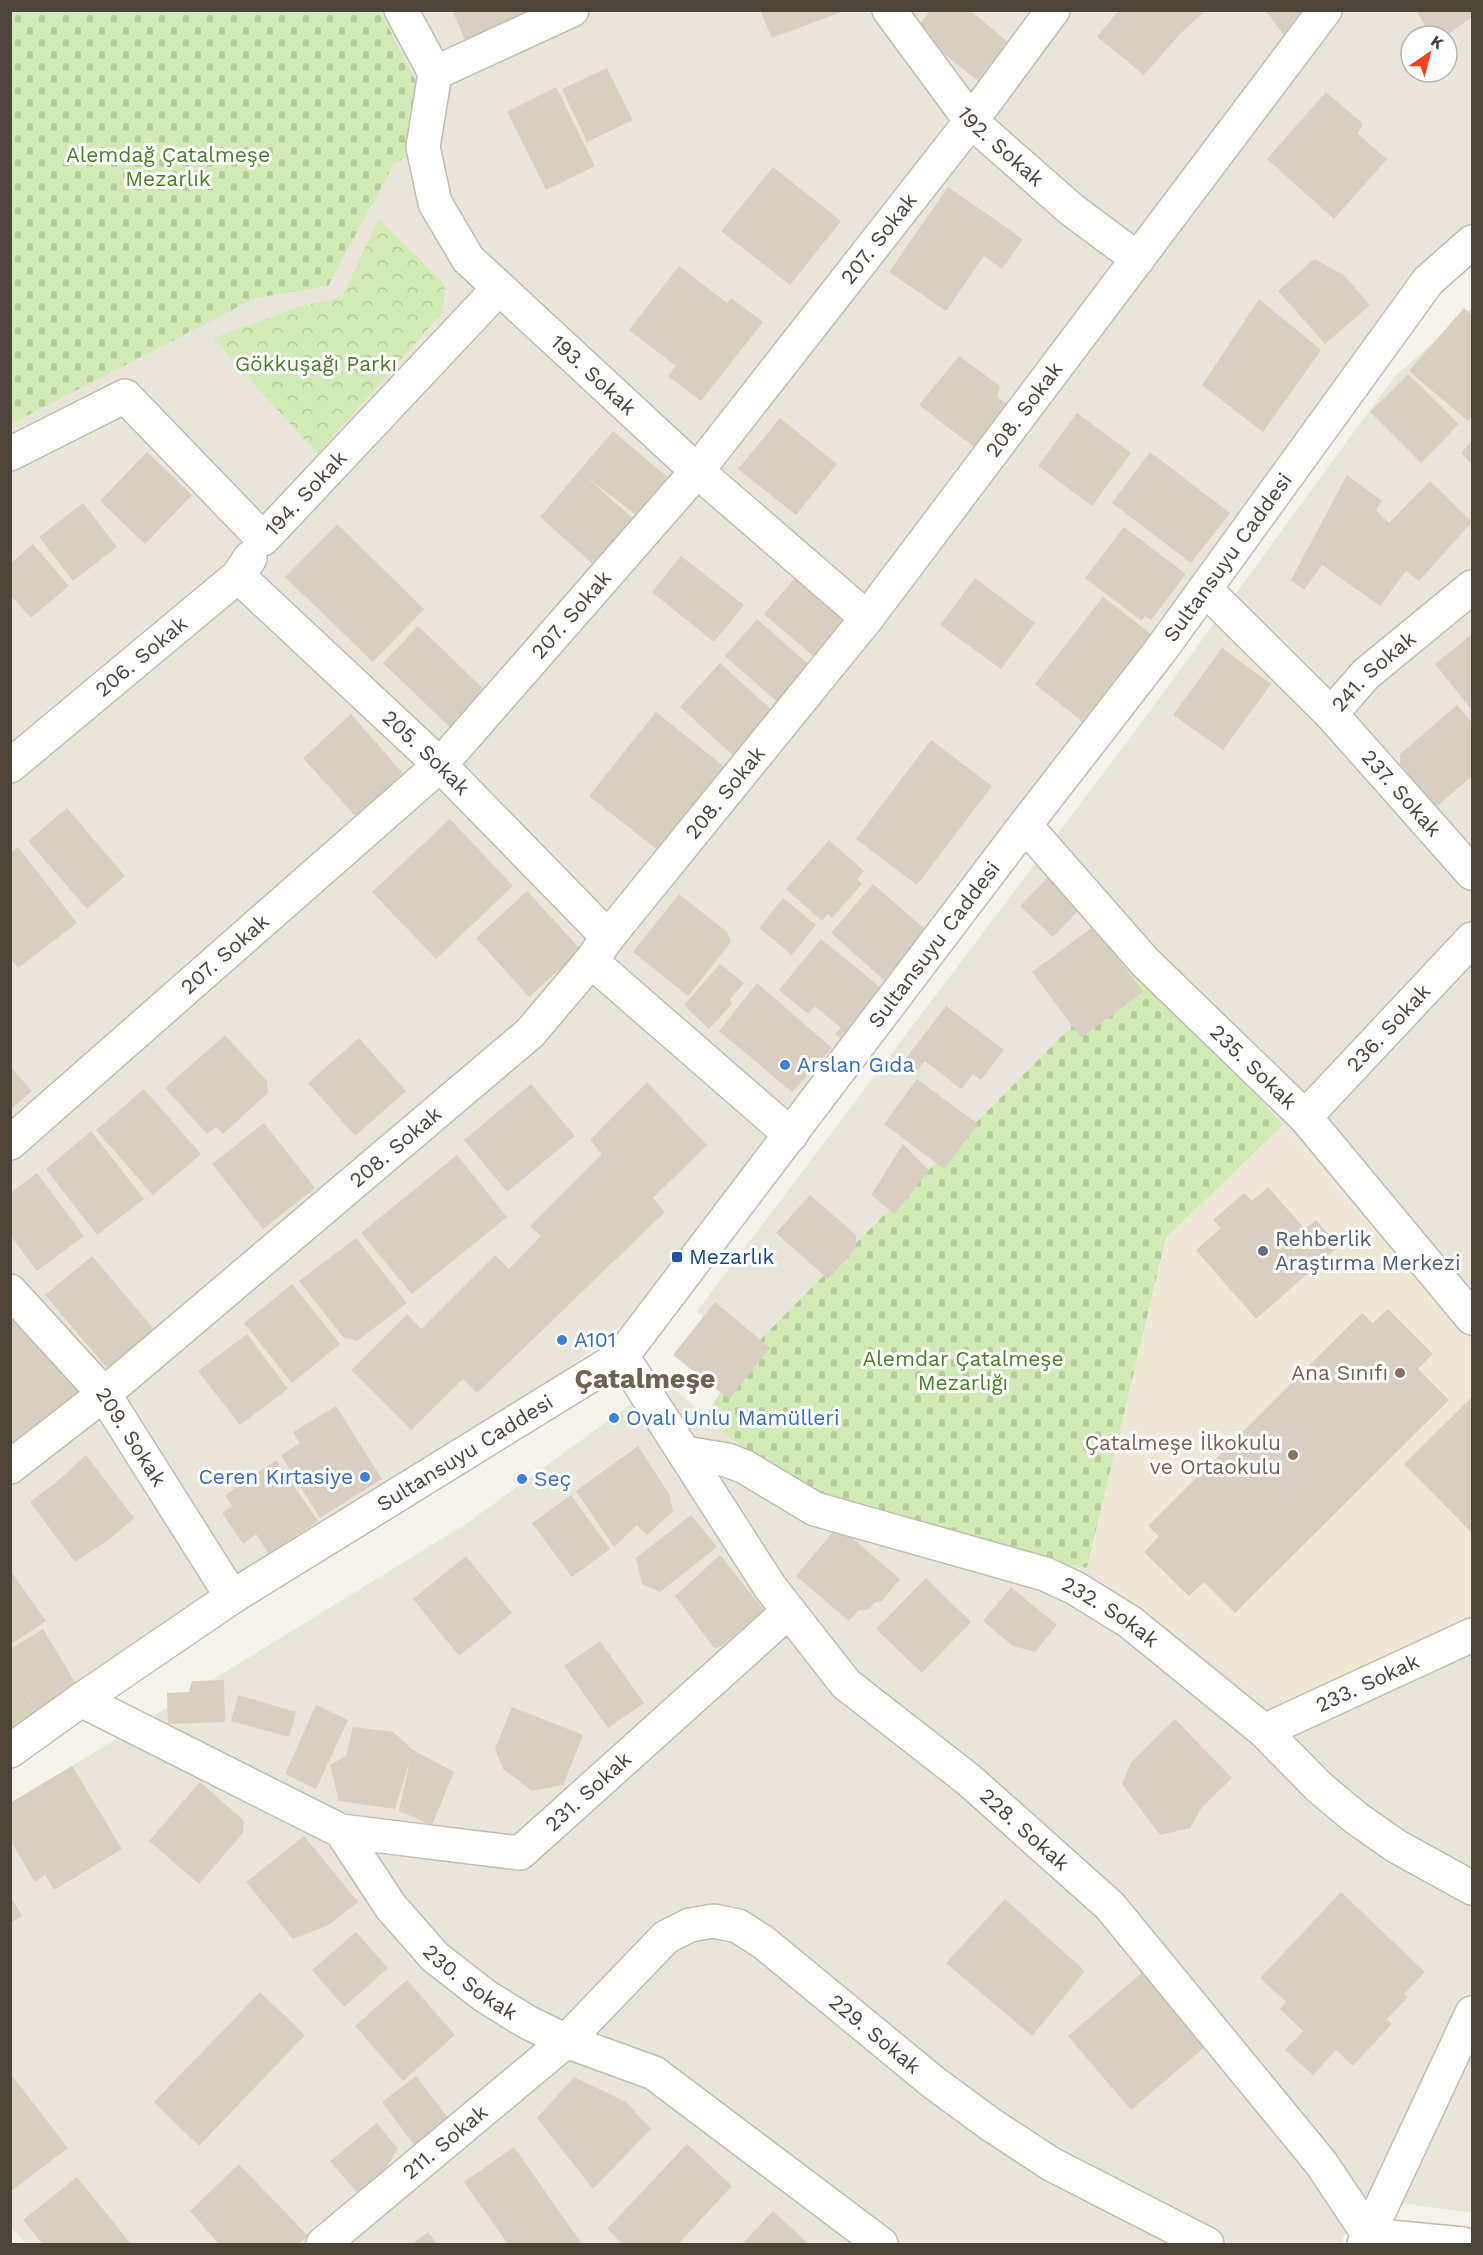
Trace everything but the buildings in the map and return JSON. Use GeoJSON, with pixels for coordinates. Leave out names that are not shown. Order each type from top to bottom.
{"type":"FeatureCollection","features":[{"type":"Feature","properties":{"kind":"street"},"geometry":{"type":"LineString","coordinates":[[401,10],[435,74],[572,10]]}},
{"type":"Feature","properties":{"kind":"street","name":"192. Sokak"},"geometry":{"type":"LineString","coordinates":[[889,10],[971,121],[1072,210],[1138,259]]}},
{"type":"Feature","properties":{"kind":"street","name":"207. Sokak"},"geometry":{"type":"LineString","coordinates":[[10,1143],[440,765],[697,471],[971,121],[1053,10]]}},
{"type":"Feature","properties":{"kind":"street","name":"208. Sokak"},"geometry":{"type":"LineString","coordinates":[[10,1467],[104,1394],[530,1033],[867,618],[1325,10]]}},
{"type":"Feature","properties":{"kind":"street","name":"193. Sokak"},"geometry":{"type":"LineString","coordinates":[[435,74],[423,147],[435,203],[468,259],[697,471],[867,618]]}},
{"type":"Feature","properties":{"kind":"street","name":"Sultansuyu Caddesi"},"geometry":{"type":"LineString","coordinates":[[10,1751],[231,1597],[622,1356],[1160,651],[1428,281],[1473,242]]}},
{"type":"Feature","properties":{"kind":"street","name":"194. Sokak"},"geometry":{"type":"LineString","coordinates":[[10,454],[125,396],[263,539],[498,288]]}},
{"type":"Feature","properties":{"kind":"street","name":"206. Sokak"},"geometry":{"type":"LineString","coordinates":[[10,766],[238,576],[263,539]]}},
{"type":"Feature","properties":{"kind":"street","name":"205. Sokak"},"geometry":{"type":"LineString","coordinates":[[238,576],[440,765],[599,949],[791,1135]]}},
{"type":"Feature","properties":{"kind":"street","name":"241. Sokak"},"geometry":{"type":"LineString","coordinates":[[1205,589],[1331,714],[1366,674],[1473,587]]}},
{"type":"Feature","properties":{"kind":"street","name":"237. Sokak"},"geometry":{"type":"LineString","coordinates":[[1331,714],[1473,873]]}},
{"type":"Feature","properties":{"kind":"street","name":"235. Sokak"},"geometry":{"type":"LineString","coordinates":[[1025,825],[1145,962],[1305,1118],[1473,1318]]}},
{"type":"Feature","properties":{"kind":"street","name":"236. Sokak"},"geometry":{"type":"LineString","coordinates":[[1305,1118],[1473,939]]}},
{"type":"Feature","properties":{"kind":"street","name":"209. Sokak"},"geometry":{"type":"LineString","coordinates":[[10,1291],[104,1394],[231,1597]]}},
{"type":"Feature","properties":{"kind":"street","name":"228. Sokak"},"geometry":{"type":"LineString","coordinates":[[622,1356],[770,1587],[846,1684],[969,1780],[1110,1906],[1321,2163],[1366,2240]]}},
{"type":"Feature","properties":{"kind":"street","name":"232. Sokak"},"geometry":{"type":"LineString","coordinates":[[685,1453],[727,1460],[745,1467],[815,1509],[1045,1574],[1075,1588],[1130,1622],[1264,1731],[1320,1787],[1356,1818],[1396,1846],[1473,1888]]}},
{"type":"Feature","properties":{"kind":"street","name":"231. Sokak"},"geometry":{"type":"LineString","coordinates":[[341,1831],[520,1853],[789,1611]]}},
{"type":"Feature","properties":{"kind":"street","name":"233. Sokak"},"geometry":{"type":"LineString","coordinates":[[1264,1731],[1473,1635]]}},
{"type":"Feature","properties":{"kind":"street","name":"230. Sokak"},"geometry":{"type":"LineString","coordinates":[[81,1700],[341,1831],[391,1907],[435,1957],[484,1996],[527,2022],[566,2041],[654,2073],[881,2244]]}},
{"type":"Feature","properties":{"kind":"street","name":"229. Sokak"},"geometry":{"type":"LineString","coordinates":[[566,2041],[666,1937],[698,1923],[714,1921],[738,1926],[763,1942],[933,2082],[990,2124],[1051,2164],[1207,2244]]}},
{"type":"Feature","properties":{"kind":"street"},"geometry":{"type":"LineString","coordinates":[[1463,2244],[1366,2240],[1473,2013]]}},
{"type":"Feature","properties":{"kind":"street","name":"211. Sokak"},"geometry":{"type":"LineString","coordinates":[[323,2244],[566,2041]]}},
{"type":"Feature","properties":{"kind":"shaded area"},"geometry":{"type":"Polygon","coordinates":[[[11,11],[1472,11],[1472,233],[1386,310],[1030,821],[632,1318],[348,1544],[11,1739],[11,11]]]}},
{"type":"Feature","properties":{"kind":"shaded area"},"geometry":{"type":"Polygon","coordinates":[[[1472,308],[1472,1342],[1139,958],[745,1355],[697,1311],[1139,726],[1394,377],[1472,308]]]}},
{"type":"Feature","properties":{"kind":"shaded area","name":"Çatalmeşe İlkokulu ve Ortaokulu"},"geometry":{"type":"Polygon","coordinates":[[[1283,1125],[1472,1342],[1472,1631],[1291,1719],[1087,1568],[1166,1238],[1283,1125]]]}},
{"type":"Feature","properties":{"kind":"shaded area"},"geometry":{"type":"Polygon","coordinates":[[[664,1380],[816,1513],[1087,1568],[1291,1719],[1472,1631],[1472,2213],[1365,2198],[1340,2244],[26,2244],[10,2226],[10,1804],[466,1524],[664,1380]]]}},
{"type":"Feature","properties":{"kind":"green space","name":"Alemdağ Çatalmeşe Mezarlık"},"geometry":{"type":"Polygon","coordinates":[[[11,11],[380,11],[418,86],[408,156],[393,165],[328,286],[255,298],[11,424],[11,11]]]}},
{"type":"Feature","properties":{"kind":"green space","name":"Gökkuşağı Parkı"},"geometry":{"type":"Polygon","coordinates":[[[379,219],[445,285],[443,312],[317,454],[213,338],[299,307],[342,297],[379,219]]]}},
{"type":"Feature","properties":{"kind":"green space","name":"Alemdar Çatalmeşe Mezarlığı"},"geometry":{"type":"Polygon","coordinates":[[[1139,958],[1283,1125],[1166,1238],[1087,1568],[816,1513],[705,1416],[745,1355],[1139,958]]]}},
{"type":"Feature","properties":{"kind":"place","name":"Arslan Gıda"},"geometry":{"type":"Point","coordinates":[785,1065]}},
{"type":"Feature","properties":{"kind":"place","name":"Rehberlik Araştırma Merkezi"},"geometry":{"type":"Point","coordinates":[1263,1251]}},
{"type":"Feature","properties":{"kind":"place","name":"Mezarlık"},"geometry":{"type":"Point","coordinates":[677,1257]}},
{"type":"Feature","properties":{"kind":"place","name":"A101"},"geometry":{"type":"Point","coordinates":[562,1340]}},
{"type":"Feature","properties":{"kind":"place","name":"Ana Sınıfı"},"geometry":{"type":"Point","coordinates":[1400,1373]}},
{"type":"Feature","properties":{"kind":"place","name":"Ovalı Unlu Mamülleri"},"geometry":{"type":"Point","coordinates":[614,1418]}},
{"type":"Feature","properties":{"kind":"place","name":"Çatalmeşe İlkokulu ve Ortaokulu"},"geometry":{"type":"Point","coordinates":[1293,1455]}},
{"type":"Feature","properties":{"kind":"place","name":"Ceren Kırtasiye"},"geometry":{"type":"Point","coordinates":[365,1477]}},
{"type":"Feature","properties":{"kind":"place","name":"Seç"},"geometry":{"type":"Point","coordinates":[522,1479]}},
{"type":"Feature","properties":{"kind":"district","name":"Çatalmeşe"},"geometry":{"type":"Point","coordinates":[645,1379]}}]}
